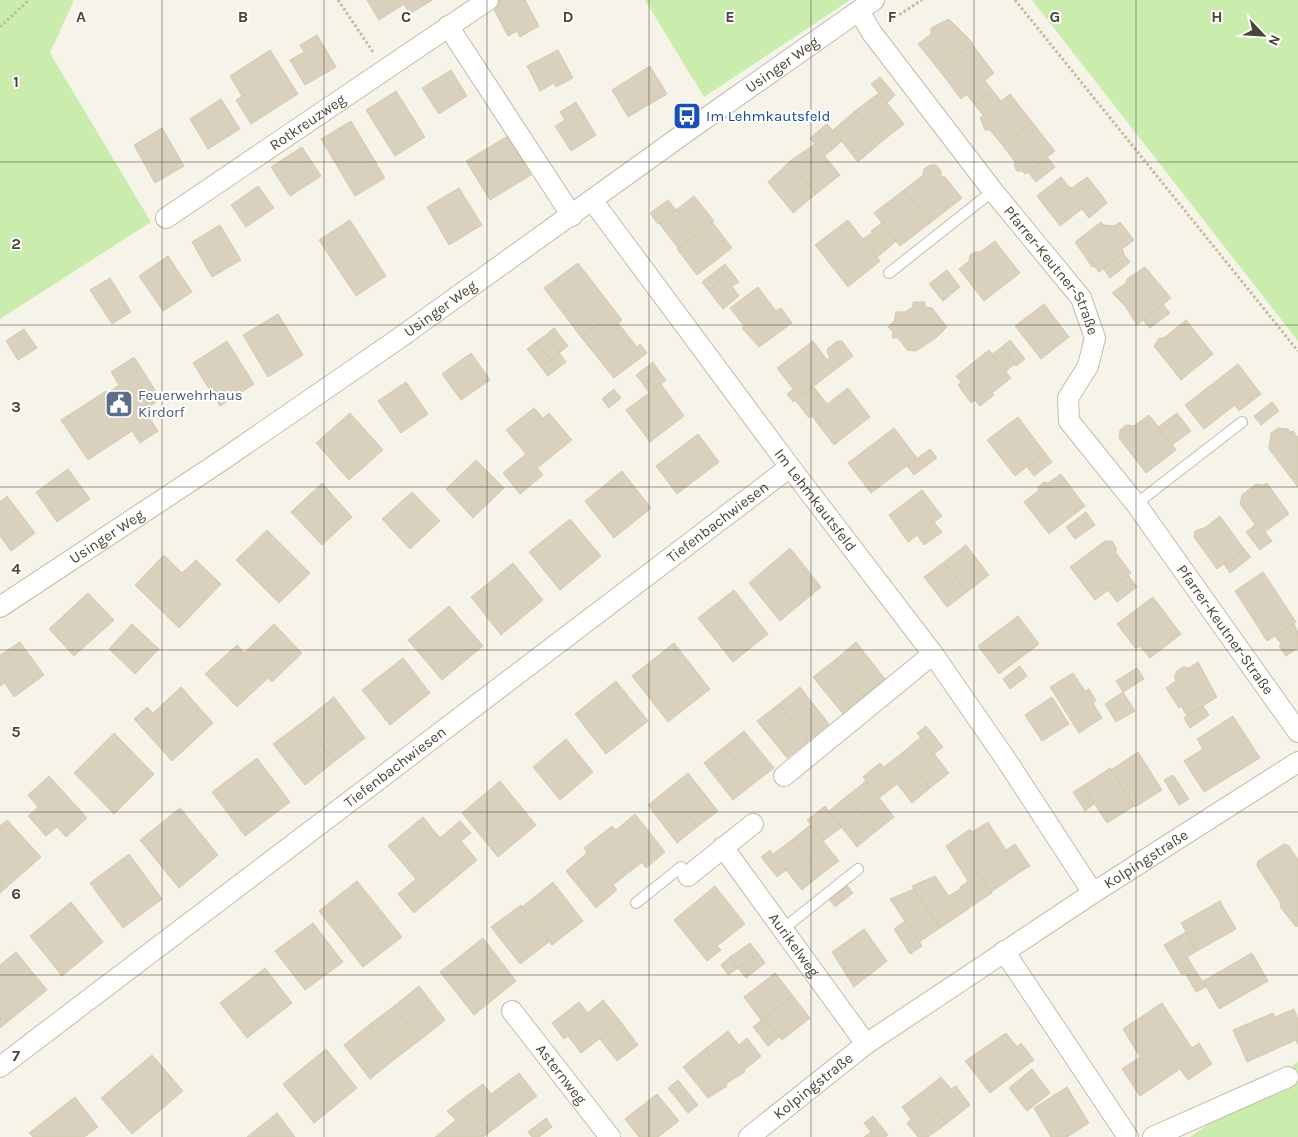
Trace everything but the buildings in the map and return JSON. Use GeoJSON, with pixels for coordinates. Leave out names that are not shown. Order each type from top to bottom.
{"type":"FeatureCollection","features":[{"type":"Feature","properties":{"kind":"street","name":"Rotkreuzweg"},"geometry":{"type":"LineString","coordinates":[[166,218],[488,0]]}},
{"type":"Feature","properties":{"kind":"street","name":"Pfarrer-Keutner-Straße"},"geometry":{"type":"LineString","coordinates":[[866,6],[872,33],[993,191],[1081,298],[1095,338],[1088,366],[1068,398],[1069,421],[1136,504],[1298,732]]}},
{"type":"Feature","properties":{"kind":"street","name":"Usinger Weg"},"geometry":{"type":"LineString","coordinates":[[0,607],[229,455],[572,216],[866,6]]}},
{"type":"Feature","properties":{"kind":"street"},"geometry":{"type":"LineString","coordinates":[[448,26],[572,216]]}},
{"type":"Feature","properties":{"kind":"street","name":"Im Lehmkautsfeld"},"geometry":{"type":"LineString","coordinates":[[592,200],[790,467],[933,654],[1007,761],[1093,893]]}},
{"type":"Feature","properties":{"kind":"street","name":"Tiefenbachwiesen"},"geometry":{"type":"LineString","coordinates":[[0,1067],[790,467]]}},
{"type":"Feature","properties":{"kind":"street"},"geometry":{"type":"LineString","coordinates":[[784,776],[933,654]]}},
{"type":"Feature","properties":{"kind":"street","name":"Kolpingstraße"},"geometry":{"type":"LineString","coordinates":[[752,1136],[866,1044],[1093,893],[1295,771]]}},
{"type":"Feature","properties":{"kind":"street"},"geometry":{"type":"LineString","coordinates":[[688,876],[753,824]]}},
{"type":"Feature","properties":{"kind":"street","name":"Aurikelweg"},"geometry":{"type":"LineString","coordinates":[[723,847],[866,1044]]}},
{"type":"Feature","properties":{"kind":"street"},"geometry":{"type":"LineString","coordinates":[[1004,952],[1128,1137]]}},
{"type":"Feature","properties":{"kind":"street","name":"Asternweg"},"geometry":{"type":"LineString","coordinates":[[512,1011],[610,1137]]}},
{"type":"Feature","properties":{"kind":"street"},"geometry":{"type":"LineString","coordinates":[[1153,1137],[1288,1077]]}},
{"type":"Feature","properties":{"kind":"lane","name":"Pfarrer-Keutner-Straße"},"geometry":{"type":"LineString","coordinates":[[889,272],[993,191]]}},
{"type":"Feature","properties":{"kind":"lane"},"geometry":{"type":"LineString","coordinates":[[1136,504],[1242,422]]}},
{"type":"Feature","properties":{"kind":"lane"},"geometry":{"type":"LineString","coordinates":[[636,903],[681,867],[688,876]]}},
{"type":"Feature","properties":{"kind":"lane"},"geometry":{"type":"LineString","coordinates":[[783,930],[858,869]]}},
{"type":"Feature","properties":{"kind":"path"},"geometry":{"type":"LineString","coordinates":[[0,27],[29,0]]}},
{"type":"Feature","properties":{"kind":"path"},"geometry":{"type":"LineString","coordinates":[[338,0],[384,69]]}},
{"type":"Feature","properties":{"kind":"path"},"geometry":{"type":"LineString","coordinates":[[872,33],[922,0]]}},
{"type":"Feature","properties":{"kind":"path"},"geometry":{"type":"LineString","coordinates":[[1015,0],[1298,351]]}},
{"type":"Feature","properties":{"kind":"green space"},"geometry":{"type":"Polygon","coordinates":[[[0,0],[74,0],[50,53],[151,222],[0,319],[0,0]]]}},
{"type":"Feature","properties":{"kind":"green space"},"geometry":{"type":"Polygon","coordinates":[[[645,0],[850,0],[704,97],[645,0]]]}},
{"type":"Feature","properties":{"kind":"green space"},"geometry":{"type":"Polygon","coordinates":[[[1032,0],[1298,0],[1298,341],[1032,0]]]}},
{"type":"Feature","properties":{"kind":"green space"},"geometry":{"type":"Polygon","coordinates":[[[1298,1062],[1298,1137],[1190,1137],[1298,1062]]]}},
{"type":"Feature","properties":{"kind":"place","name":"Im Lehmkautsfeld"},"geometry":{"type":"Point","coordinates":[687,116]}},
{"type":"Feature","properties":{"kind":"place","name":"Feuerwehrhaus Kirdorf"},"geometry":{"type":"Point","coordinates":[119,404]}}]}
